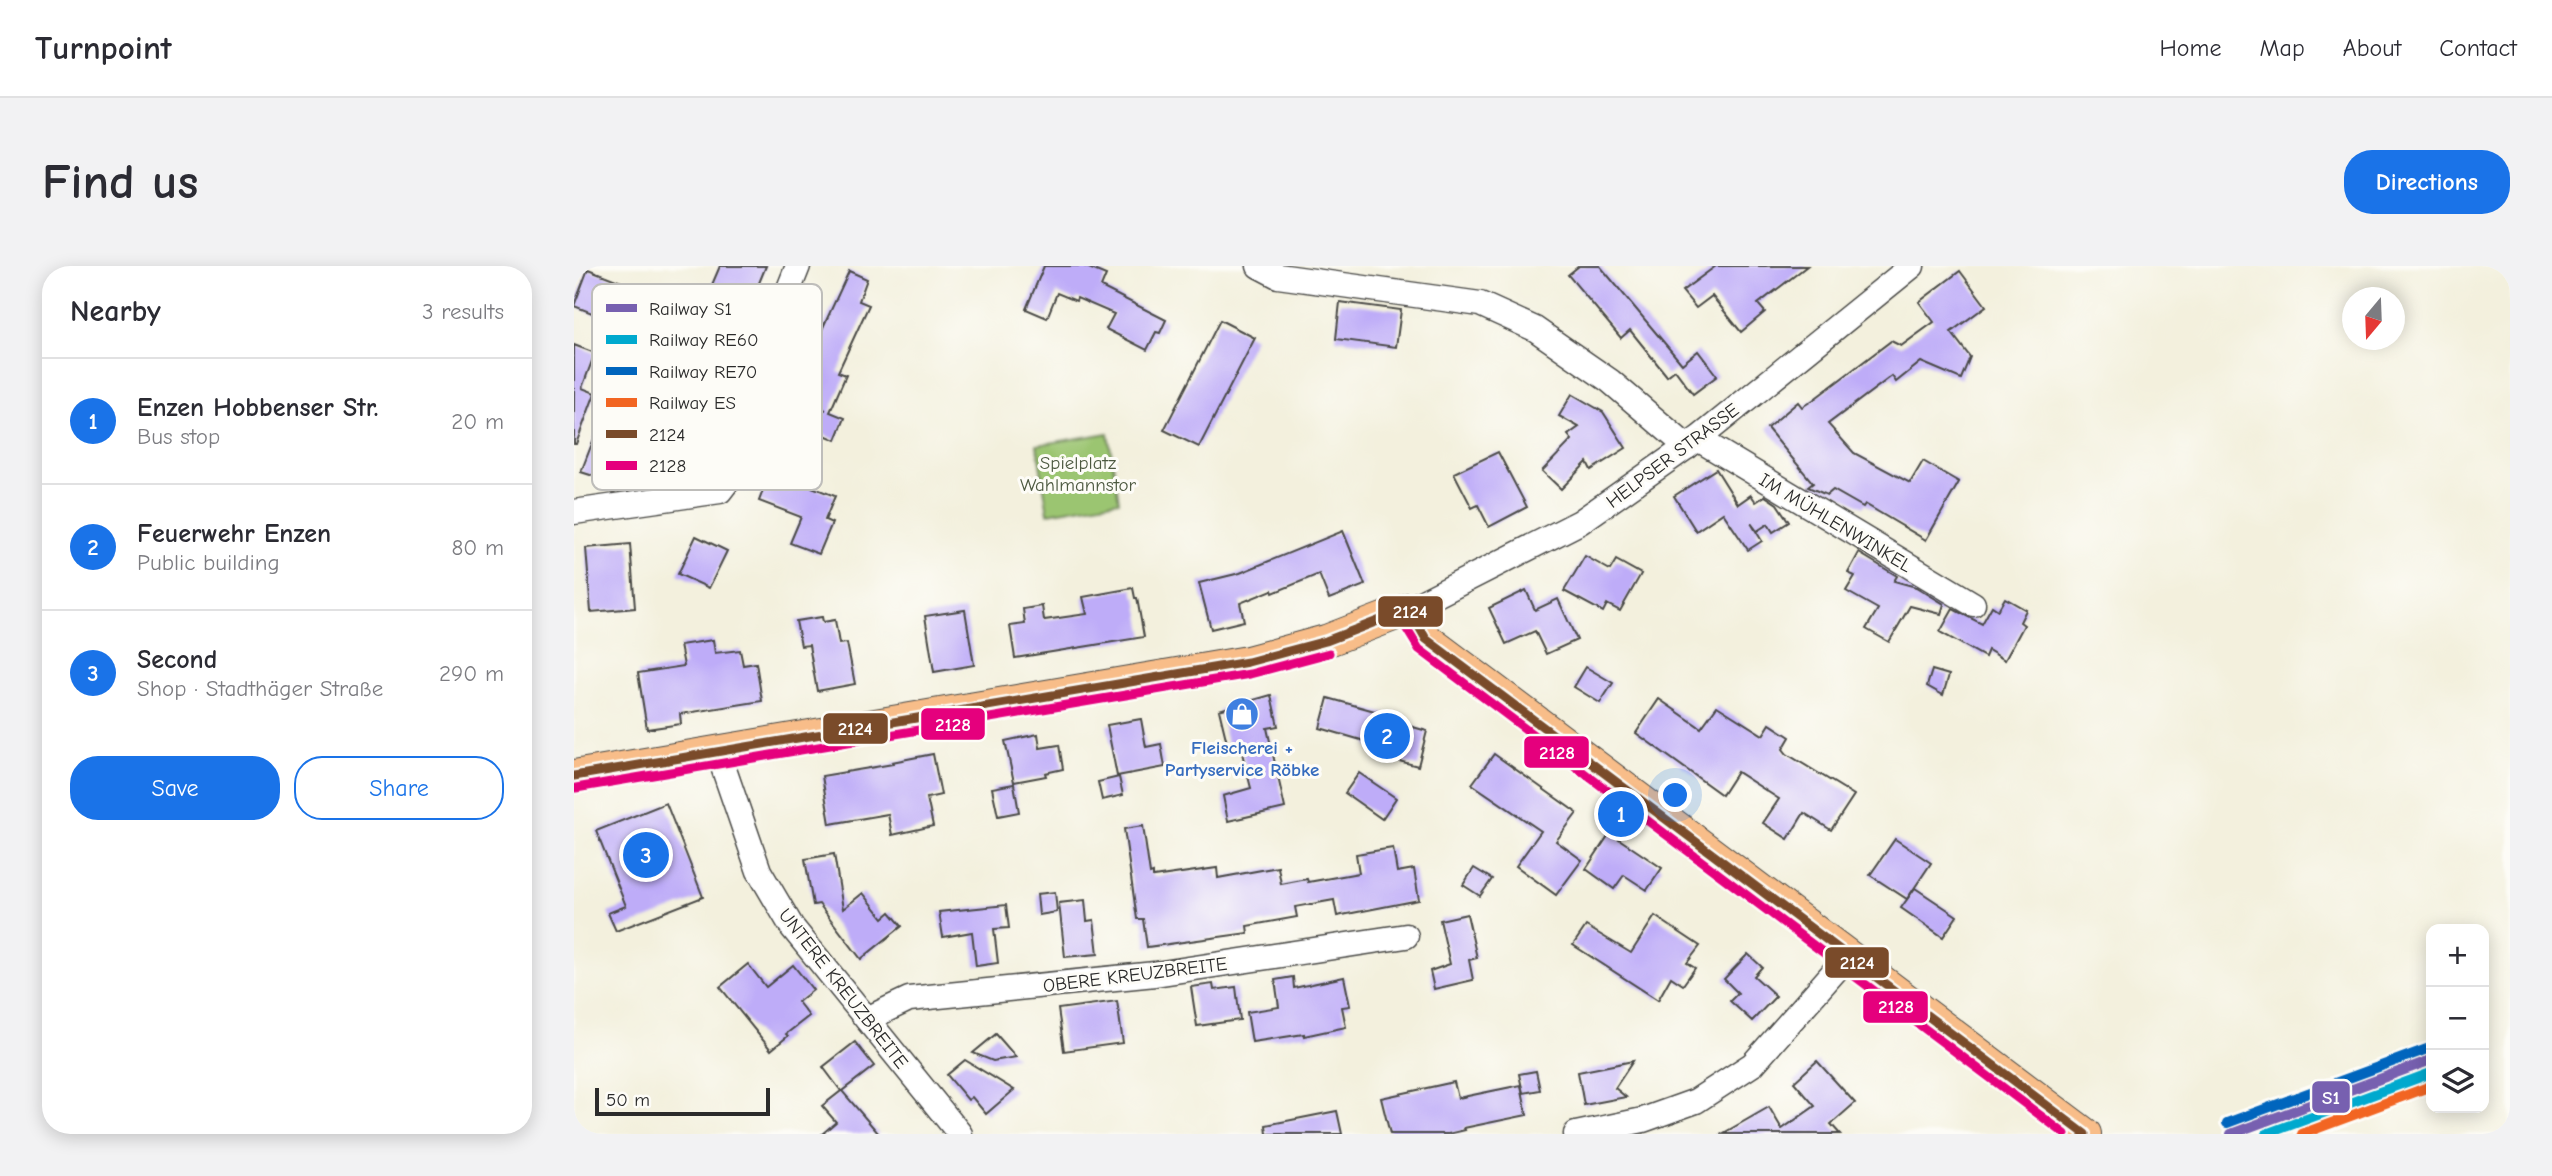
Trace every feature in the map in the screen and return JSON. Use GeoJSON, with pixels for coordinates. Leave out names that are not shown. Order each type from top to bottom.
{"type":"FeatureCollection","features":[{"type":"Feature","properties":{"kind":"main road"},"geometry":{"type":"LineString","coordinates":[[574,776],[1248,662],[1326,641],[1409,609],[1426,639],[2074,1126]]}},
{"type":"Feature","properties":{"kind":"street"},"geometry":{"type":"LineString","coordinates":[[791,284],[798,266]]}},
{"type":"Feature","properties":{"kind":"street","name":"IM MÜHLENWINKEL"},"geometry":{"type":"LineString","coordinates":[[1259,266],[1278,276],[1480,304],[1535,329],[1692,443],[1973,604]]}},
{"type":"Feature","properties":{"kind":"street","name":"HELPSER STRASSE"},"geometry":{"type":"LineString","coordinates":[[1409,609],[1580,523],[1692,443],[1912,266]]}},
{"type":"Feature","properties":{"kind":"street"},"geometry":{"type":"LineString","coordinates":[[574,512],[721,490]]}},
{"type":"Feature","properties":{"kind":"street","name":"UNTERE KREUZBREITE"},"geometry":{"type":"LineString","coordinates":[[718,752],[759,871],[792,927],[960,1134]]}},
{"type":"Feature","properties":{"kind":"street","name":"OBERE KREUZBREITE"},"geometry":{"type":"LineString","coordinates":[[867,1019],[909,999],[1155,974],[1406,936]]}},
{"type":"Feature","properties":{"kind":"street"},"geometry":{"type":"LineString","coordinates":[[1576,1134],[1643,1120],[1696,1101],[1754,1064],[1847,956]]}},
{"type":"Feature","properties":{"kind":"green space","name":"Spielplatz Wahlmannstor"},"geometry":{"type":"Polygon","coordinates":[[[1108,433],[1119,501],[1048,513],[1037,445],[1108,433]]]}},
{"type":"Feature","properties":{"kind":"building"},"geometry":{"type":"Polygon","coordinates":[[[720,266],[766,266],[759,284],[712,284],[720,266]]]}},
{"type":"Feature","properties":{"kind":"building"},"geometry":{"type":"Polygon","coordinates":[[[1044,266],[1084,266],[1106,275],[1101,287],[1166,320],[1160,333],[1156,332],[1147,350],[1106,329],[1114,314],[1077,298],[1076,301],[1057,293],[1047,318],[1026,309],[1044,266]]]}},
{"type":"Feature","properties":{"kind":"building"},"geometry":{"type":"Polygon","coordinates":[[[1579,266],[1600,266],[1682,364],[1698,351],[1717,376],[1693,394],[1675,370],[1667,376],[1630,330],[1621,338],[1568,275],[1579,266]]]}},
{"type":"Feature","properties":{"kind":"building"},"geometry":{"type":"Polygon","coordinates":[[[1716,266],[1807,266],[1758,304],[1765,312],[1741,332],[1712,296],[1696,308],[1682,291],[1716,266]]]}},
{"type":"Feature","properties":{"kind":"building"},"geometry":{"type":"Polygon","coordinates":[[[588,269],[624,283],[592,284],[592,313],[574,306],[588,269]]]}},
{"type":"Feature","properties":{"kind":"building"},"geometry":{"type":"Polygon","coordinates":[[[849,271],[867,279],[859,301],[869,305],[838,372],[846,375],[830,412],[845,418],[836,440],[822,434],[822,409],[826,410],[822,408],[822,330],[849,271]]]}},
{"type":"Feature","properties":{"kind":"building"},"geometry":{"type":"Polygon","coordinates":[[[1960,271],[1986,306],[1951,332],[1970,357],[1961,379],[1921,362],[1896,382],[1892,376],[1828,424],[1854,453],[1910,483],[1923,461],[1959,482],[1926,540],[1865,504],[1863,507],[1833,490],[1827,495],[1808,487],[1813,483],[1767,428],[1798,402],[1802,407],[1813,400],[1891,341],[1901,346],[1934,322],[1919,302],[1960,271]]]}},
{"type":"Feature","properties":{"kind":"building"},"geometry":{"type":"Polygon","coordinates":[[[1340,302],[1401,310],[1396,347],[1336,339],[1340,302]]]}},
{"type":"Feature","properties":{"kind":"building"},"geometry":{"type":"Polygon","coordinates":[[[1220,320],[1255,338],[1199,447],[1164,430],[1220,320]]]}},
{"type":"Feature","properties":{"kind":"building"},"geometry":{"type":"Polygon","coordinates":[[[574,345],[592,352],[592,361],[582,388],[592,392],[592,401],[574,444],[574,345]]]}},
{"type":"Feature","properties":{"kind":"building"},"geometry":{"type":"Polygon","coordinates":[[[1572,394],[1603,412],[1626,448],[1591,470],[1587,462],[1561,489],[1542,471],[1572,440],[1568,435],[1579,427],[1559,416],[1572,394]]]}},
{"type":"Feature","properties":{"kind":"building"},"geometry":{"type":"Polygon","coordinates":[[[592,444],[592,476],[581,472],[592,444]]]}},
{"type":"Feature","properties":{"kind":"building"},"geometry":{"type":"Polygon","coordinates":[[[1498,452],[1527,507],[1489,527],[1478,505],[1472,508],[1454,473],[1498,452]]]}},
{"type":"Feature","properties":{"kind":"building"},"geometry":{"type":"Polygon","coordinates":[[[1716,469],[1738,504],[1751,495],[1756,502],[1765,496],[1777,504],[1789,522],[1773,532],[1768,524],[1757,531],[1751,523],[1762,541],[1748,550],[1723,513],[1696,531],[1674,496],[1716,469]]]}},
{"type":"Feature","properties":{"kind":"building"},"geometry":{"type":"Polygon","coordinates":[[[763,490],[820,490],[835,496],[825,520],[832,523],[819,554],[790,543],[801,517],[759,501],[763,490]]]}},
{"type":"Feature","properties":{"kind":"building"},"geometry":{"type":"Polygon","coordinates":[[[1343,531],[1365,585],[1329,599],[1319,574],[1240,603],[1244,621],[1211,629],[1199,583],[1240,573],[1343,531]]]}},
{"type":"Feature","properties":{"kind":"building"},"geometry":{"type":"Polygon","coordinates":[[[696,536],[727,551],[709,588],[678,574],[696,536]]]}},
{"type":"Feature","properties":{"kind":"building"},"geometry":{"type":"Polygon","coordinates":[[[630,544],[635,608],[591,612],[586,548],[630,544]]]}},
{"type":"Feature","properties":{"kind":"building"},"geometry":{"type":"Polygon","coordinates":[[[1859,553],[1897,576],[1894,581],[1916,587],[1944,604],[1941,614],[1910,606],[1889,642],[1866,629],[1878,609],[1846,591],[1855,576],[1848,573],[1859,553]]]}},
{"type":"Feature","properties":{"kind":"building"},"geometry":{"type":"Polygon","coordinates":[[[1585,556],[1610,570],[1616,560],[1641,574],[1620,611],[1607,604],[1603,612],[1564,591],[1585,556]]]}},
{"type":"Feature","properties":{"kind":"building"},"geometry":{"type":"Polygon","coordinates":[[[1133,588],[1144,637],[1015,658],[1010,626],[1025,624],[1023,609],[1042,606],[1044,620],[1087,614],[1083,597],[1133,588]]]}},
{"type":"Feature","properties":{"kind":"building"},"geometry":{"type":"Polygon","coordinates":[[[1526,590],[1535,610],[1558,599],[1577,640],[1546,654],[1535,631],[1506,644],[1489,608],[1526,590]]]}},
{"type":"Feature","properties":{"kind":"building"},"geometry":{"type":"Polygon","coordinates":[[[2005,598],[2026,610],[2020,622],[2024,625],[2005,660],[1988,650],[1985,657],[1940,632],[1953,609],[1982,624],[1992,606],[1998,610],[2005,598]]]}},
{"type":"Feature","properties":{"kind":"building"},"geometry":{"type":"Polygon","coordinates":[[[965,610],[974,665],[934,672],[925,616],[965,610]]]}},
{"type":"Feature","properties":{"kind":"building"},"geometry":{"type":"Polygon","coordinates":[[[822,617],[823,622],[835,620],[839,644],[847,643],[855,684],[817,691],[809,645],[801,646],[796,621],[822,617]]]}},
{"type":"Feature","properties":{"kind":"building"},"geometry":{"type":"Polygon","coordinates":[[[713,640],[715,653],[740,650],[743,665],[756,663],[762,701],[680,714],[681,724],[647,729],[638,673],[684,666],[680,645],[713,640]]]}},
{"type":"Feature","properties":{"kind":"building"},"geometry":{"type":"Polygon","coordinates":[[[1586,667],[1613,683],[1600,703],[1574,687],[1586,667]]]}},
{"type":"Feature","properties":{"kind":"building"},"geometry":{"type":"Polygon","coordinates":[[[1932,670],[1949,675],[1943,695],[1927,686],[1932,670]]]}},
{"type":"Feature","properties":{"kind":"building"},"geometry":{"type":"Polygon","coordinates":[[[1271,695],[1278,726],[1267,728],[1285,808],[1228,821],[1223,796],[1251,788],[1241,749],[1229,751],[1219,710],[1271,695]]]}},
{"type":"Feature","properties":{"kind":"building"},"geometry":{"type":"Polygon","coordinates":[[[1328,698],[1389,715],[1388,720],[1427,731],[1418,766],[1372,754],[1376,749],[1367,746],[1368,742],[1320,728],[1328,698]]]}},
{"type":"Feature","properties":{"kind":"building"},"geometry":{"type":"Polygon","coordinates":[[[1659,699],[1701,728],[1717,706],[1763,735],[1770,724],[1790,737],[1783,749],[1787,754],[1854,795],[1831,830],[1804,813],[1788,839],[1763,823],[1779,799],[1737,772],[1722,795],[1636,733],[1659,699]]]}},
{"type":"Feature","properties":{"kind":"building"},"geometry":{"type":"Polygon","coordinates":[[[1141,719],[1146,747],[1161,744],[1165,767],[1117,776],[1107,725],[1141,719]]]}},
{"type":"Feature","properties":{"kind":"building"},"geometry":{"type":"Polygon","coordinates":[[[1038,734],[1040,748],[1059,745],[1063,769],[1045,773],[1046,776],[1014,782],[1005,741],[1038,734]]]}},
{"type":"Feature","properties":{"kind":"building"},"geometry":{"type":"Polygon","coordinates":[[[933,754],[941,795],[927,798],[933,826],[892,835],[888,814],[830,824],[822,776],[933,754]]]}},
{"type":"Feature","properties":{"kind":"building"},"geometry":{"type":"Polygon","coordinates":[[[1494,754],[1577,813],[1556,841],[1582,860],[1556,895],[1516,866],[1541,831],[1472,784],[1494,754]]]}},
{"type":"Feature","properties":{"kind":"building"},"geometry":{"type":"Polygon","coordinates":[[[1359,773],[1396,798],[1382,819],[1345,793],[1359,773]]]}},
{"type":"Feature","properties":{"kind":"building"},"geometry":{"type":"Polygon","coordinates":[[[1119,777],[1123,795],[1102,800],[1098,782],[1119,777]]]}},
{"type":"Feature","properties":{"kind":"building"},"geometry":{"type":"Polygon","coordinates":[[[1014,784],[1019,812],[998,816],[992,788],[1014,784]]]}},
{"type":"Feature","properties":{"kind":"building"},"geometry":{"type":"Polygon","coordinates":[[[666,803],[703,897],[616,931],[608,913],[626,906],[596,831],[666,803]]]}},
{"type":"Feature","properties":{"kind":"building"},"geometry":{"type":"Polygon","coordinates":[[[1143,826],[1150,874],[1153,873],[1153,877],[1217,868],[1218,878],[1278,867],[1281,884],[1307,879],[1308,882],[1359,873],[1356,854],[1393,848],[1397,872],[1414,869],[1419,900],[1337,916],[1334,900],[1295,907],[1297,917],[1247,926],[1248,933],[1147,947],[1143,919],[1137,919],[1124,829],[1143,826]]]}},
{"type":"Feature","properties":{"kind":"building"},"geometry":{"type":"Polygon","coordinates":[[[1610,833],[1662,868],[1647,890],[1624,875],[1614,889],[1586,869],[1610,833]]]}},
{"type":"Feature","properties":{"kind":"building"},"geometry":{"type":"Polygon","coordinates":[[[1895,839],[1931,863],[1907,899],[1870,875],[1895,839]]]}},
{"type":"Feature","properties":{"kind":"building"},"geometry":{"type":"Polygon","coordinates":[[[834,854],[843,909],[863,893],[883,918],[890,912],[902,926],[861,959],[819,904],[813,905],[805,859],[834,854]]]}},
{"type":"Feature","properties":{"kind":"building"},"geometry":{"type":"Polygon","coordinates":[[[1474,868],[1492,879],[1480,896],[1463,885],[1474,868]]]}},
{"type":"Feature","properties":{"kind":"building"},"geometry":{"type":"Polygon","coordinates":[[[1915,888],[1957,916],[1943,937],[1901,908],[1915,888]]]}},
{"type":"Feature","properties":{"kind":"building"},"geometry":{"type":"Polygon","coordinates":[[[1055,892],[1057,912],[1039,915],[1037,894],[1055,892]]]}},
{"type":"Feature","properties":{"kind":"building"},"geometry":{"type":"Polygon","coordinates":[[[1085,900],[1087,921],[1094,920],[1098,954],[1065,957],[1059,903],[1085,900]]]}},
{"type":"Feature","properties":{"kind":"building"},"geometry":{"type":"Polygon","coordinates":[[[1006,905],[1009,928],[994,929],[998,963],[976,966],[972,932],[943,937],[939,912],[1006,905]]]}},
{"type":"Feature","properties":{"kind":"building"},"geometry":{"type":"Polygon","coordinates":[[[1467,914],[1477,958],[1469,960],[1473,980],[1434,989],[1430,971],[1450,964],[1440,920],[1467,914]]]}},
{"type":"Feature","properties":{"kind":"building"},"geometry":{"type":"Polygon","coordinates":[[[1655,916],[1700,946],[1687,963],[1695,968],[1683,985],[1671,977],[1658,1000],[1573,945],[1586,926],[1631,953],[1655,916]]]}},
{"type":"Feature","properties":{"kind":"building"},"geometry":{"type":"Polygon","coordinates":[[[1748,954],[1762,967],[1754,976],[1776,996],[1752,1021],[1730,1001],[1738,993],[1724,979],[1748,954]]]}},
{"type":"Feature","properties":{"kind":"building"},"geometry":{"type":"Polygon","coordinates":[[[748,964],[766,987],[793,965],[813,990],[798,1002],[809,1016],[771,1050],[720,987],[748,964]]]}},
{"type":"Feature","properties":{"kind":"building"},"geometry":{"type":"Polygon","coordinates":[[[1293,977],[1294,988],[1344,977],[1350,1006],[1342,1007],[1346,1027],[1304,1036],[1252,1042],[1247,1012],[1279,1007],[1275,980],[1293,977]]]}},
{"type":"Feature","properties":{"kind":"building"},"geometry":{"type":"Polygon","coordinates":[[[1213,984],[1214,990],[1236,987],[1240,1020],[1197,1026],[1191,987],[1213,984]]]}},
{"type":"Feature","properties":{"kind":"building"},"geometry":{"type":"Polygon","coordinates":[[[1117,1001],[1123,1043],[1064,1051],[1058,1009],[1117,1001]]]}},
{"type":"Feature","properties":{"kind":"building"},"geometry":{"type":"Polygon","coordinates":[[[996,1034],[1016,1057],[993,1061],[973,1053],[996,1034]]]}},
{"type":"Feature","properties":{"kind":"building"},"geometry":{"type":"Polygon","coordinates":[[[855,1042],[874,1066],[842,1091],[879,1134],[822,1134],[836,1122],[822,1106],[841,1091],[823,1067],[855,1042]]]}},
{"type":"Feature","properties":{"kind":"building"},"geometry":{"type":"Polygon","coordinates":[[[965,1060],[1014,1090],[986,1114],[972,1097],[968,1100],[947,1075],[965,1060]]]}},
{"type":"Feature","properties":{"kind":"building"},"geometry":{"type":"Polygon","coordinates":[[[1633,1061],[1615,1088],[1626,1097],[1584,1105],[1578,1072],[1633,1061]]]}},
{"type":"Feature","properties":{"kind":"building"},"geometry":{"type":"Polygon","coordinates":[[[1817,1061],[1855,1103],[1831,1124],[1840,1134],[1722,1134],[1769,1107],[1782,1129],[1815,1106],[1794,1082],[1817,1061]]]}},
{"type":"Feature","properties":{"kind":"building"},"geometry":{"type":"Polygon","coordinates":[[[1536,1071],[1540,1090],[1523,1093],[1519,1074],[1536,1071]]]}},
{"type":"Feature","properties":{"kind":"building"},"geometry":{"type":"Polygon","coordinates":[[[1454,1082],[1458,1098],[1521,1085],[1527,1115],[1448,1134],[1390,1134],[1381,1098],[1454,1082]]]}},
{"type":"Feature","properties":{"kind":"building"},"geometry":{"type":"Polygon","coordinates":[[[1337,1111],[1342,1134],[1267,1134],[1266,1125],[1337,1111]]]}},
{"type":"Feature","properties":{"kind":"rail line","name":"RE70"},"geometry":{"type":"LineString","coordinates":[[2227,1123],[2426,1049]]}},
{"type":"Feature","properties":{"kind":"rail line","name":"S1"},"geometry":{"type":"LineString","coordinates":[[2231,1134],[2426,1062]]}},
{"type":"Feature","properties":{"kind":"rail line","name":"RE60"},"geometry":{"type":"LineString","coordinates":[[2266,1134],[2426,1075]]}},
{"type":"Feature","properties":{"kind":"rail line","name":"ES"},"geometry":{"type":"LineString","coordinates":[[2302,1134],[2426,1088]]}},
{"type":"Feature","properties":{"kind":"transit line","name":"2124"},"geometry":{"type":"LineString","coordinates":[[574,776],[1248,662],[1326,641],[1409,609],[1426,639],[2085,1134]]}},
{"type":"Feature","properties":{"kind":"transit line","name":"2128"},"geometry":{"type":"LineString","coordinates":[[1398,615],[1419,649],[2065,1134]]}},
{"type":"Feature","properties":{"kind":"transit line","name":"2128"},"geometry":{"type":"LineString","coordinates":[[576,788],[1250,674],[1329,653]]}},
{"type":"Feature","properties":{"kind":"place","name":"Fleischerei + Partyservice Röbke"},"geometry":{"type":"Point","coordinates":[1242,714]}},
{"type":"Feature","properties":{"kind":"place","name":"Feuerwehr Enzen"},"geometry":{"type":"Point","coordinates":[1387,736]}},
{"type":"Feature","properties":{"kind":"place","name":"Enzen Hobbenser Str."},"geometry":{"type":"Point","coordinates":[1621,814]}},
{"type":"Feature","properties":{"kind":"place","name":"Second"},"geometry":{"type":"Point","coordinates":[646,855]}}]}
